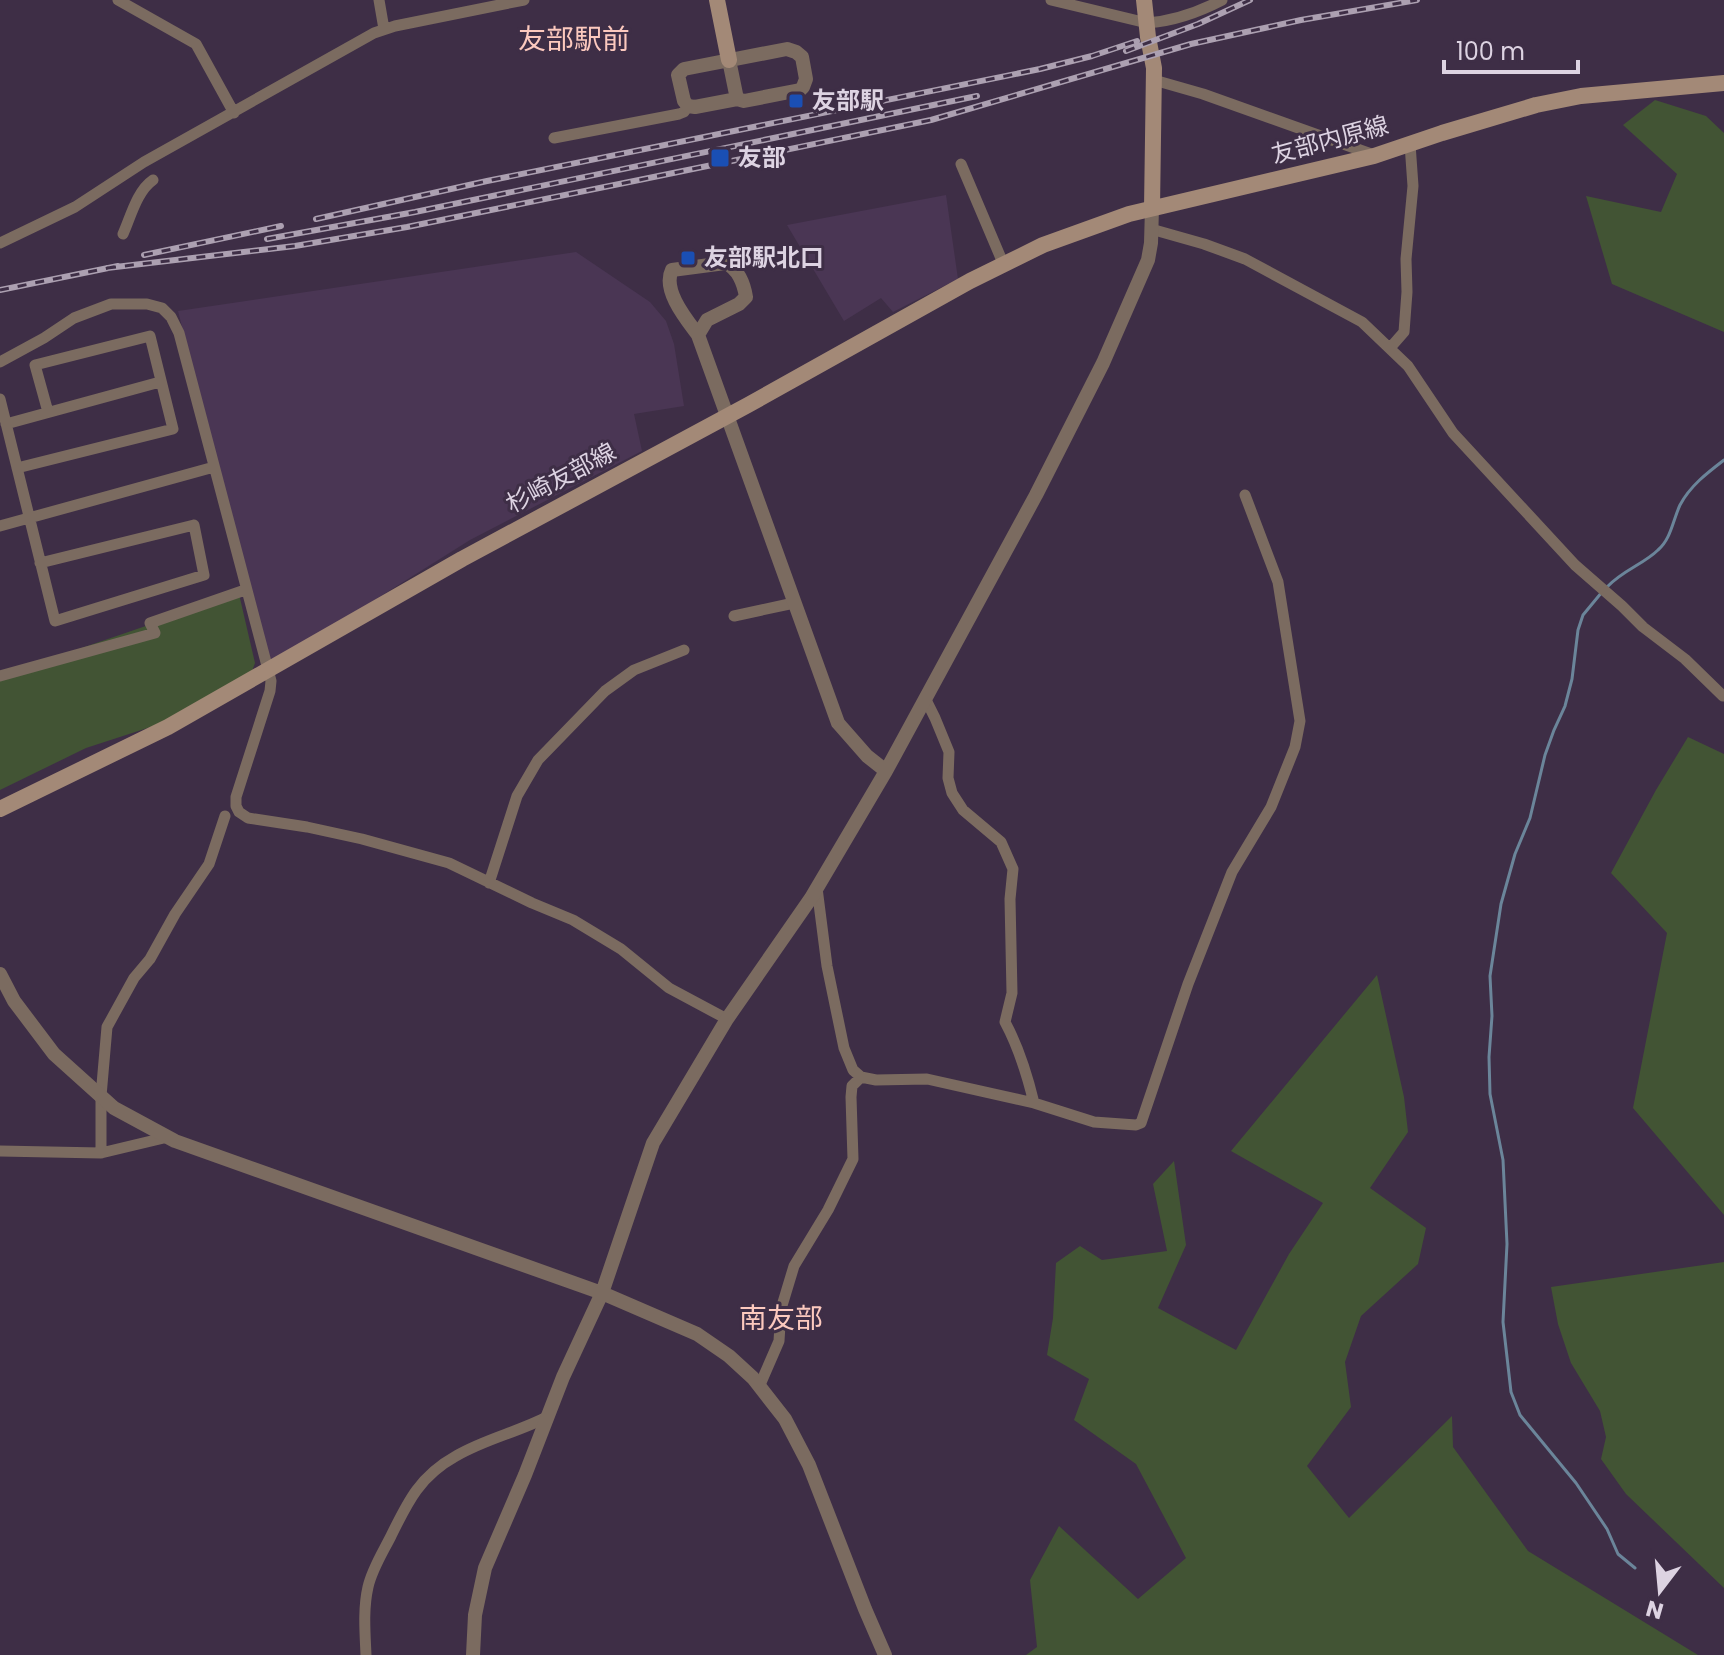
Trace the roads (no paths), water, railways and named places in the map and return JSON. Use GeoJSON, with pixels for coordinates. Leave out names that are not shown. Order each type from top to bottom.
{"type":"FeatureCollection","features":[{"type":"Feature","properties":{"kind":"main road"},"geometry":{"type":"LineString","coordinates":[[717,0],[729,60]]}},
{"type":"Feature","properties":{"kind":"main road"},"geometry":{"type":"LineString","coordinates":[[1144,0],[1154,68],[1152,208]]}},
{"type":"Feature","properties":{"kind":"main road","name":"友部内原線"},"geometry":{"type":"LineString","coordinates":[[1152,208],[1374,156],[1557,101],[1724,83]]}},
{"type":"Feature","properties":{"kind":"main road","name":"杉崎友部線"},"geometry":{"type":"LineString","coordinates":[[0,809],[168,727],[462,559],[1003,263],[1098,224],[1152,208]]}},
{"type":"Feature","properties":{"kind":"street"},"geometry":{"type":"LineString","coordinates":[[118,0],[196,44],[234,113]]}},
{"type":"Feature","properties":{"kind":"street"},"geometry":{"type":"LineString","coordinates":[[379,0],[384,29]]}},
{"type":"Feature","properties":{"kind":"street"},"geometry":{"type":"LineString","coordinates":[[0,243],[75,207],[144,162],[374,33],[489,3],[524,0]]}},
{"type":"Feature","properties":{"kind":"street"},"geometry":{"type":"LineString","coordinates":[[1051,0],[1147,23],[1205,9],[1222,0]]}},
{"type":"Feature","properties":{"kind":"street"},"geometry":{"type":"LineString","coordinates":[[792,50],[802,57],[806,79],[803,87],[795,91],[744,101],[737,99],[688,106],[678,75],[680,71],[729,60],[792,50]]}},
{"type":"Feature","properties":{"kind":"street"},"geometry":{"type":"LineString","coordinates":[[729,60],[737,99]]}},
{"type":"Feature","properties":{"kind":"street"},"geometry":{"type":"LineString","coordinates":[[1154,80],[1203,94],[1374,156]]}},
{"type":"Feature","properties":{"kind":"street"},"geometry":{"type":"LineString","coordinates":[[554,138],[679,114],[688,106]]}},
{"type":"Feature","properties":{"kind":"street"},"geometry":{"type":"LineString","coordinates":[[1390,348],[1404,332],[1406,259],[1413,186],[1410,144]]}},
{"type":"Feature","properties":{"kind":"street"},"geometry":{"type":"LineString","coordinates":[[961,164],[1003,263]]}},
{"type":"Feature","properties":{"kind":"street"},"geometry":{"type":"LineString","coordinates":[[123,234],[143,190],[153,180]]}},
{"type":"Feature","properties":{"kind":"street"},"geometry":{"type":"LineString","coordinates":[[473,1655],[475,1615],[485,1568],[563,1377],[602,1293],[653,1143],[727,1019],[817,887],[886,771],[1036,495],[1103,363],[1148,260],[1152,208]]}},
{"type":"Feature","properties":{"kind":"street"},"geometry":{"type":"LineString","coordinates":[[1151,229],[1245,259],[1362,322],[1408,366],[1453,433],[1575,565],[1643,627],[1685,659],[1723,696]]}},
{"type":"Feature","properties":{"kind":"street"},"geometry":{"type":"LineString","coordinates":[[686,319],[707,320],[739,304],[746,297],[738,274],[731,265],[725,263],[672,270],[669,287],[686,319],[698,335],[838,723],[867,756],[886,771]]}},
{"type":"Feature","properties":{"kind":"street"},"geometry":{"type":"LineString","coordinates":[[0,362],[74,318],[111,304],[147,304],[162,308],[171,317],[179,333],[271,681],[236,797],[239,812],[248,818],[362,839],[449,863],[573,920],[621,949],[669,988],[727,1019]]}},
{"type":"Feature","properties":{"kind":"street"},"geometry":{"type":"LineString","coordinates":[[698,335],[707,320]]}},
{"type":"Feature","properties":{"kind":"street"},"geometry":{"type":"LineString","coordinates":[[17,468],[173,429],[150,336],[35,365],[48,412]]}},
{"type":"Feature","properties":{"kind":"street"},"geometry":{"type":"LineString","coordinates":[[6,424],[160,382]]}},
{"type":"Feature","properties":{"kind":"street"},"geometry":{"type":"LineString","coordinates":[[0,399],[40,563],[55,621],[204,575],[194,525],[40,563]]}},
{"type":"Feature","properties":{"kind":"street"},"geometry":{"type":"LineString","coordinates":[[0,526],[214,467]]}},
{"type":"Feature","properties":{"kind":"street"},"geometry":{"type":"LineString","coordinates":[[817,887],[827,966],[844,1048],[853,1070],[861,1077],[876,1080],[927,1079],[1034,1103],[1094,1122],[1141,1123],[1188,984],[1232,872],[1271,807],[1295,747],[1300,721],[1278,582],[1245,495]]}},
{"type":"Feature","properties":{"kind":"street"},"geometry":{"type":"LineString","coordinates":[[0,676],[155,633],[150,623],[245,590]]}},
{"type":"Feature","properties":{"kind":"street"},"geometry":{"type":"LineString","coordinates":[[734,616],[794,603]]}},
{"type":"Feature","properties":{"kind":"street"},"geometry":{"type":"LineString","coordinates":[[489,883],[517,796],[538,760],[605,691],[634,670],[684,650]]}},
{"type":"Feature","properties":{"kind":"street"},"geometry":{"type":"LineString","coordinates":[[925,698],[949,752],[948,778],[952,793],[963,810],[1001,842],[1013,869],[1010,899],[1012,993],[1005,1022],[1027,1073],[1034,1103]]}},
{"type":"Feature","properties":{"kind":"street"},"geometry":{"type":"LineString","coordinates":[[101,1153],[101,1096],[107,1027],[134,978],[150,959],[175,914],[209,864],[225,816]]}},
{"type":"Feature","properties":{"kind":"street"},"geometry":{"type":"LineString","coordinates":[[0,974],[14,1001],[54,1054],[114,1108],[168,1137],[602,1293],[697,1334],[729,1356],[785,1419],[809,1465],[885,1655]]}},
{"type":"Feature","properties":{"kind":"street"},"geometry":{"type":"LineString","coordinates":[[759,1387],[779,1341],[781,1309],[794,1266],[828,1210],[853,1159],[852,1086],[861,1077]]}},
{"type":"Feature","properties":{"kind":"street"},"geometry":{"type":"LineString","coordinates":[[0,1151],[101,1153],[168,1137]]}},
{"type":"Feature","properties":{"kind":"street"},"geometry":{"type":"LineString","coordinates":[[366,1655],[364,1610],[368,1585],[412,1493],[428,1475],[454,1456],[547,1417]]}},
{"type":"Feature","properties":{"kind":"waterway"},"geometry":{"type":"LineString","coordinates":[[1607,587],[1662,546],[1684,498],[1699,480],[1724,460]]}},
{"type":"Feature","properties":{"kind":"waterway"},"geometry":{"type":"LineString","coordinates":[[1602,592],[1583,615],[1578,630],[1565,706],[1545,755],[1530,818],[1515,854],[1501,904],[1490,976],[1490,1094],[1503,1160],[1507,1244],[1503,1322],[1511,1392],[1520,1415],[1576,1483],[1607,1529],[1618,1554],[1635,1568]]}},
{"type":"Feature","properties":{"kind":"railway"},"geometry":{"type":"LineString","coordinates":[[1126,51],[1198,24],[1250,0]]}},
{"type":"Feature","properties":{"kind":"railway"},"geometry":{"type":"LineString","coordinates":[[107,268],[295,246],[407,227],[639,180],[931,120],[1191,44],[1301,20],[1417,0]]}},
{"type":"Feature","properties":{"kind":"railway"},"geometry":{"type":"LineString","coordinates":[[316,219],[487,181],[1040,69],[1137,41]]}},
{"type":"Feature","properties":{"kind":"railway"},"geometry":{"type":"LineString","coordinates":[[267,239],[415,212],[977,96]]}},
{"type":"Feature","properties":{"kind":"railway"},"geometry":{"type":"LineString","coordinates":[[144,255],[281,226]]}},
{"type":"Feature","properties":{"kind":"railway"},"geometry":{"type":"LineString","coordinates":[[0,290],[118,266]]}},
{"type":"Feature","properties":{"kind":"place","name":"友部駅"},"geometry":{"type":"Point","coordinates":[796,101]}},
{"type":"Feature","properties":{"kind":"place","name":"友部"},"geometry":{"type":"Point","coordinates":[720,158]}},
{"type":"Feature","properties":{"kind":"place","name":"友部駅北口"},"geometry":{"type":"Point","coordinates":[688,258]}},
{"type":"Feature","properties":{"kind":"district","name":"友部駅前"},"geometry":{"type":"Point","coordinates":[574,39]}},
{"type":"Feature","properties":{"kind":"district","name":"南友部"},"geometry":{"type":"Point","coordinates":[781,1318]}}]}
